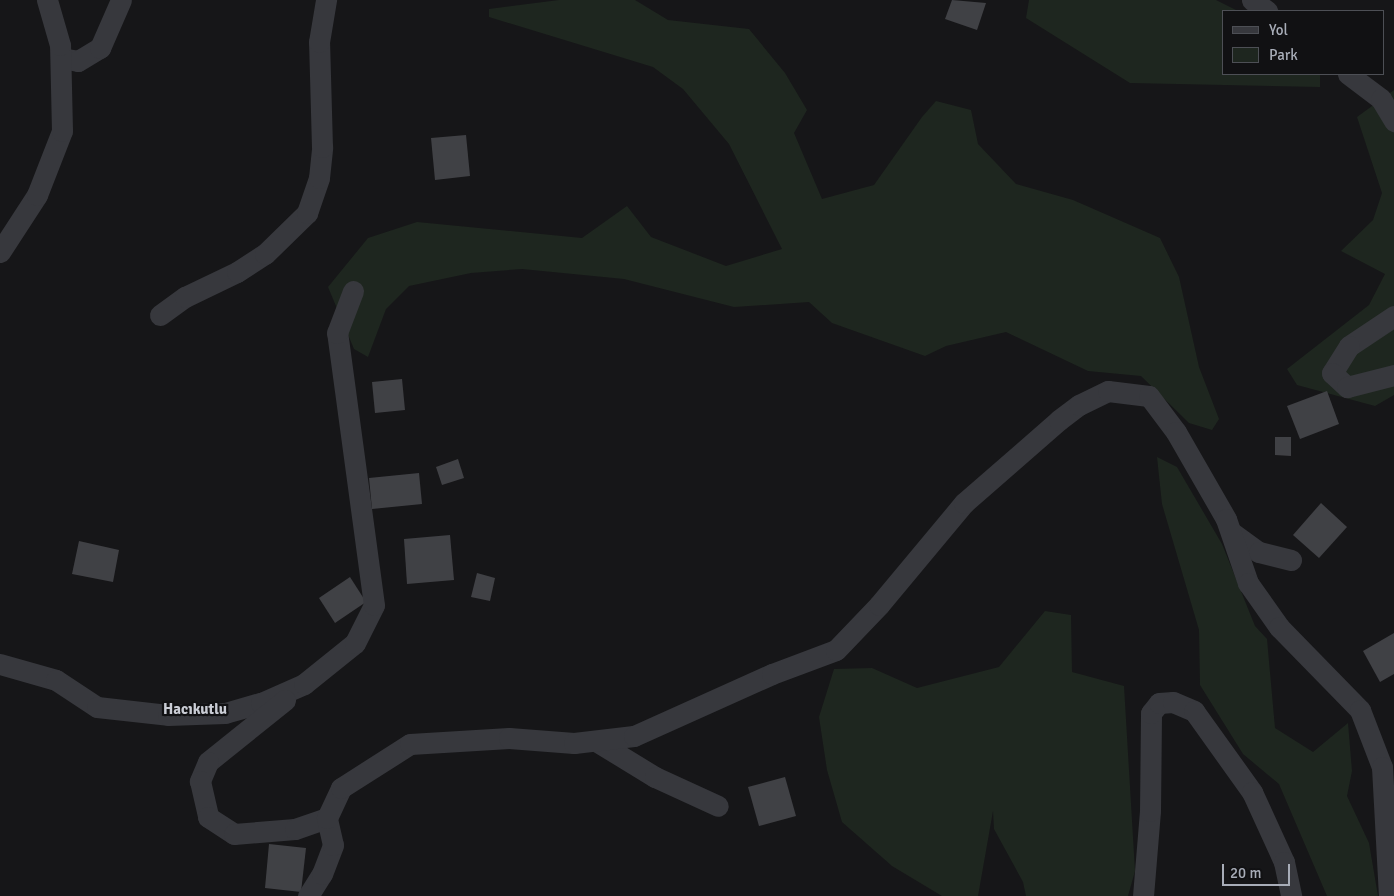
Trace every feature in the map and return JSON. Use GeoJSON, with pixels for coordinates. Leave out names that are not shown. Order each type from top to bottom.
{"type":"FeatureCollection","features":[{"type":"Feature","properties":{"kind":"street"},"geometry":{"type":"LineString","coordinates":[[0,252],[37,195],[62,131],[60,45],[47,0]]}},
{"type":"Feature","properties":{"kind":"street"},"geometry":{"type":"LineString","coordinates":[[60,58],[78,61],[100,48],[121,0]]}},
{"type":"Feature","properties":{"kind":"street"},"geometry":{"type":"LineString","coordinates":[[160,315],[185,297],[237,272],[265,254],[307,213],[319,178],[322,147],[319,42],[326,0]]}},
{"type":"Feature","properties":{"kind":"street"},"geometry":{"type":"LineString","coordinates":[[1252,0],[1266,10]]}},
{"type":"Feature","properties":{"kind":"street"},"geometry":{"type":"LineString","coordinates":[[1349,75],[1381,99],[1394,121]]}},
{"type":"Feature","properties":{"kind":"street"},"geometry":{"type":"LineString","coordinates":[[327,818],[295,829],[234,834],[208,816],[200,781],[208,762],[355,643],[374,605],[337,333],[353,291]]}},
{"type":"Feature","properties":{"kind":"street"},"geometry":{"type":"LineString","coordinates":[[1394,316],[1349,346],[1332,373],[1347,388],[1394,375]]}},
{"type":"Feature","properties":{"kind":"street"},"geometry":{"type":"LineString","coordinates":[[308,896],[322,874],[333,844],[327,818],[341,788],[410,744],[509,738],[574,743],[634,736],[772,674],[836,650],[964,503],[1059,420],[1079,405],[1108,391],[1149,396],[1176,432],[1231,532],[1248,582],[1279,627],[1360,710],[1382,767],[1389,812],[1389,896]]}},
{"type":"Feature","properties":{"kind":"street"},"geometry":{"type":"LineString","coordinates":[[1231,532],[1259,552],[1291,560]]}},
{"type":"Feature","properties":{"kind":"street"},"geometry":{"type":"LineString","coordinates":[[0,664],[56,680],[97,707],[168,715],[225,713],[261,703],[304,684]]}},
{"type":"Feature","properties":{"kind":"street"},"geometry":{"type":"LineString","coordinates":[[1143,896],[1150,812],[1151,713],[1159,703],[1173,702],[1194,711],[1252,792],[1284,862],[1291,896]]}},
{"type":"Feature","properties":{"kind":"street"},"geometry":{"type":"LineString","coordinates":[[596,741],[655,776],[718,806]]}},
{"type":"Feature","properties":{"kind":"green space"},"geometry":{"type":"Polygon","coordinates":[[[559,0],[635,0],[668,20],[749,29],[785,73],[807,110],[794,133],[822,199],[874,185],[922,117],[936,101],[971,110],[978,144],[1016,184],[1073,200],[1160,238],[1179,277],[1199,367],[1219,419],[1212,430],[1189,423],[1141,376],[1088,371],[1006,332],[946,346],[925,356],[832,323],[809,302],[734,307],[624,279],[522,269],[471,273],[409,286],[386,309],[368,357],[354,349],[328,287],[368,238],[417,222],[582,238],[627,206],[651,237],[726,266],[782,249],[729,144],[683,89],[653,67],[489,17],[489,9],[559,0]]]}},
{"type":"Feature","properties":{"kind":"green space"},"geometry":{"type":"Polygon","coordinates":[[[1029,0],[1216,0],[1236,10],[1222,10],[1222,75],[1320,75],[1320,87],[1130,83],[1026,18],[1029,0]]]}},
{"type":"Feature","properties":{"kind":"green space"},"geometry":{"type":"Polygon","coordinates":[[[1394,90],[1394,395],[1375,406],[1297,385],[1287,369],[1369,305],[1385,274],[1341,251],[1373,220],[1382,193],[1357,117],[1394,90]]]}},
{"type":"Feature","properties":{"kind":"green space"},"geometry":{"type":"Polygon","coordinates":[[[1157,457],[1177,467],[1222,544],[1255,626],[1267,639],[1275,728],[1313,752],[1348,723],[1352,771],[1347,796],[1369,843],[1378,896],[1327,896],[1279,784],[1243,754],[1200,685],[1199,630],[1162,504],[1157,457]]]}},
{"type":"Feature","properties":{"kind":"green space"},"geometry":{"type":"Polygon","coordinates":[[[1045,611],[1071,615],[1072,672],[1124,686],[1135,871],[1128,896],[1026,896],[1023,882],[994,829],[993,811],[978,896],[942,896],[892,866],[842,822],[827,770],[819,717],[834,669],[872,668],[917,688],[999,667],[1045,611]]]}},
{"type":"Feature","properties":{"kind":"building"},"geometry":{"type":"Polygon","coordinates":[[[952,0],[986,3],[977,30],[945,19],[952,0]]]}},
{"type":"Feature","properties":{"kind":"building"},"geometry":{"type":"Polygon","coordinates":[[[466,135],[470,176],[435,180],[431,138],[466,135]]]}},
{"type":"Feature","properties":{"kind":"building"},"geometry":{"type":"Polygon","coordinates":[[[402,379],[405,410],[375,413],[372,382],[402,379]]]}},
{"type":"Feature","properties":{"kind":"building"},"geometry":{"type":"Polygon","coordinates":[[[1327,391],[1339,424],[1300,439],[1287,406],[1327,391]]]}},
{"type":"Feature","properties":{"kind":"building"},"geometry":{"type":"Polygon","coordinates":[[[1275,437],[1291,437],[1291,456],[1275,455],[1275,437]]]}},
{"type":"Feature","properties":{"kind":"building"},"geometry":{"type":"Polygon","coordinates":[[[458,459],[464,478],[442,485],[436,467],[458,459]]]}},
{"type":"Feature","properties":{"kind":"building"},"geometry":{"type":"Polygon","coordinates":[[[419,473],[422,504],[372,509],[369,478],[419,473]]]}},
{"type":"Feature","properties":{"kind":"building"},"geometry":{"type":"Polygon","coordinates":[[[1321,503],[1347,527],[1319,558],[1293,535],[1321,503]]]}},
{"type":"Feature","properties":{"kind":"building"},"geometry":{"type":"Polygon","coordinates":[[[450,535],[454,580],[407,584],[404,539],[450,535]]]}},
{"type":"Feature","properties":{"kind":"building"},"geometry":{"type":"Polygon","coordinates":[[[79,541],[119,550],[113,582],[72,574],[79,541]]]}},
{"type":"Feature","properties":{"kind":"building"},"geometry":{"type":"Polygon","coordinates":[[[477,573],[495,578],[490,601],[471,597],[477,573]]]}},
{"type":"Feature","properties":{"kind":"building"},"geometry":{"type":"Polygon","coordinates":[[[350,577],[366,602],[335,623],[319,598],[350,577]]]}},
{"type":"Feature","properties":{"kind":"building"},"geometry":{"type":"Polygon","coordinates":[[[1394,633],[1394,674],[1380,682],[1363,651],[1394,633]]]}},
{"type":"Feature","properties":{"kind":"building"},"geometry":{"type":"Polygon","coordinates":[[[785,777],[796,816],[759,826],[748,787],[785,777]]]}},
{"type":"Feature","properties":{"kind":"building"},"geometry":{"type":"Polygon","coordinates":[[[269,844],[306,848],[301,892],[265,888],[269,844]]]}},
{"type":"Feature","properties":{"kind":"district","name":"Hacıkutlu"},"geometry":{"type":"Point","coordinates":[195,710]}}]}
